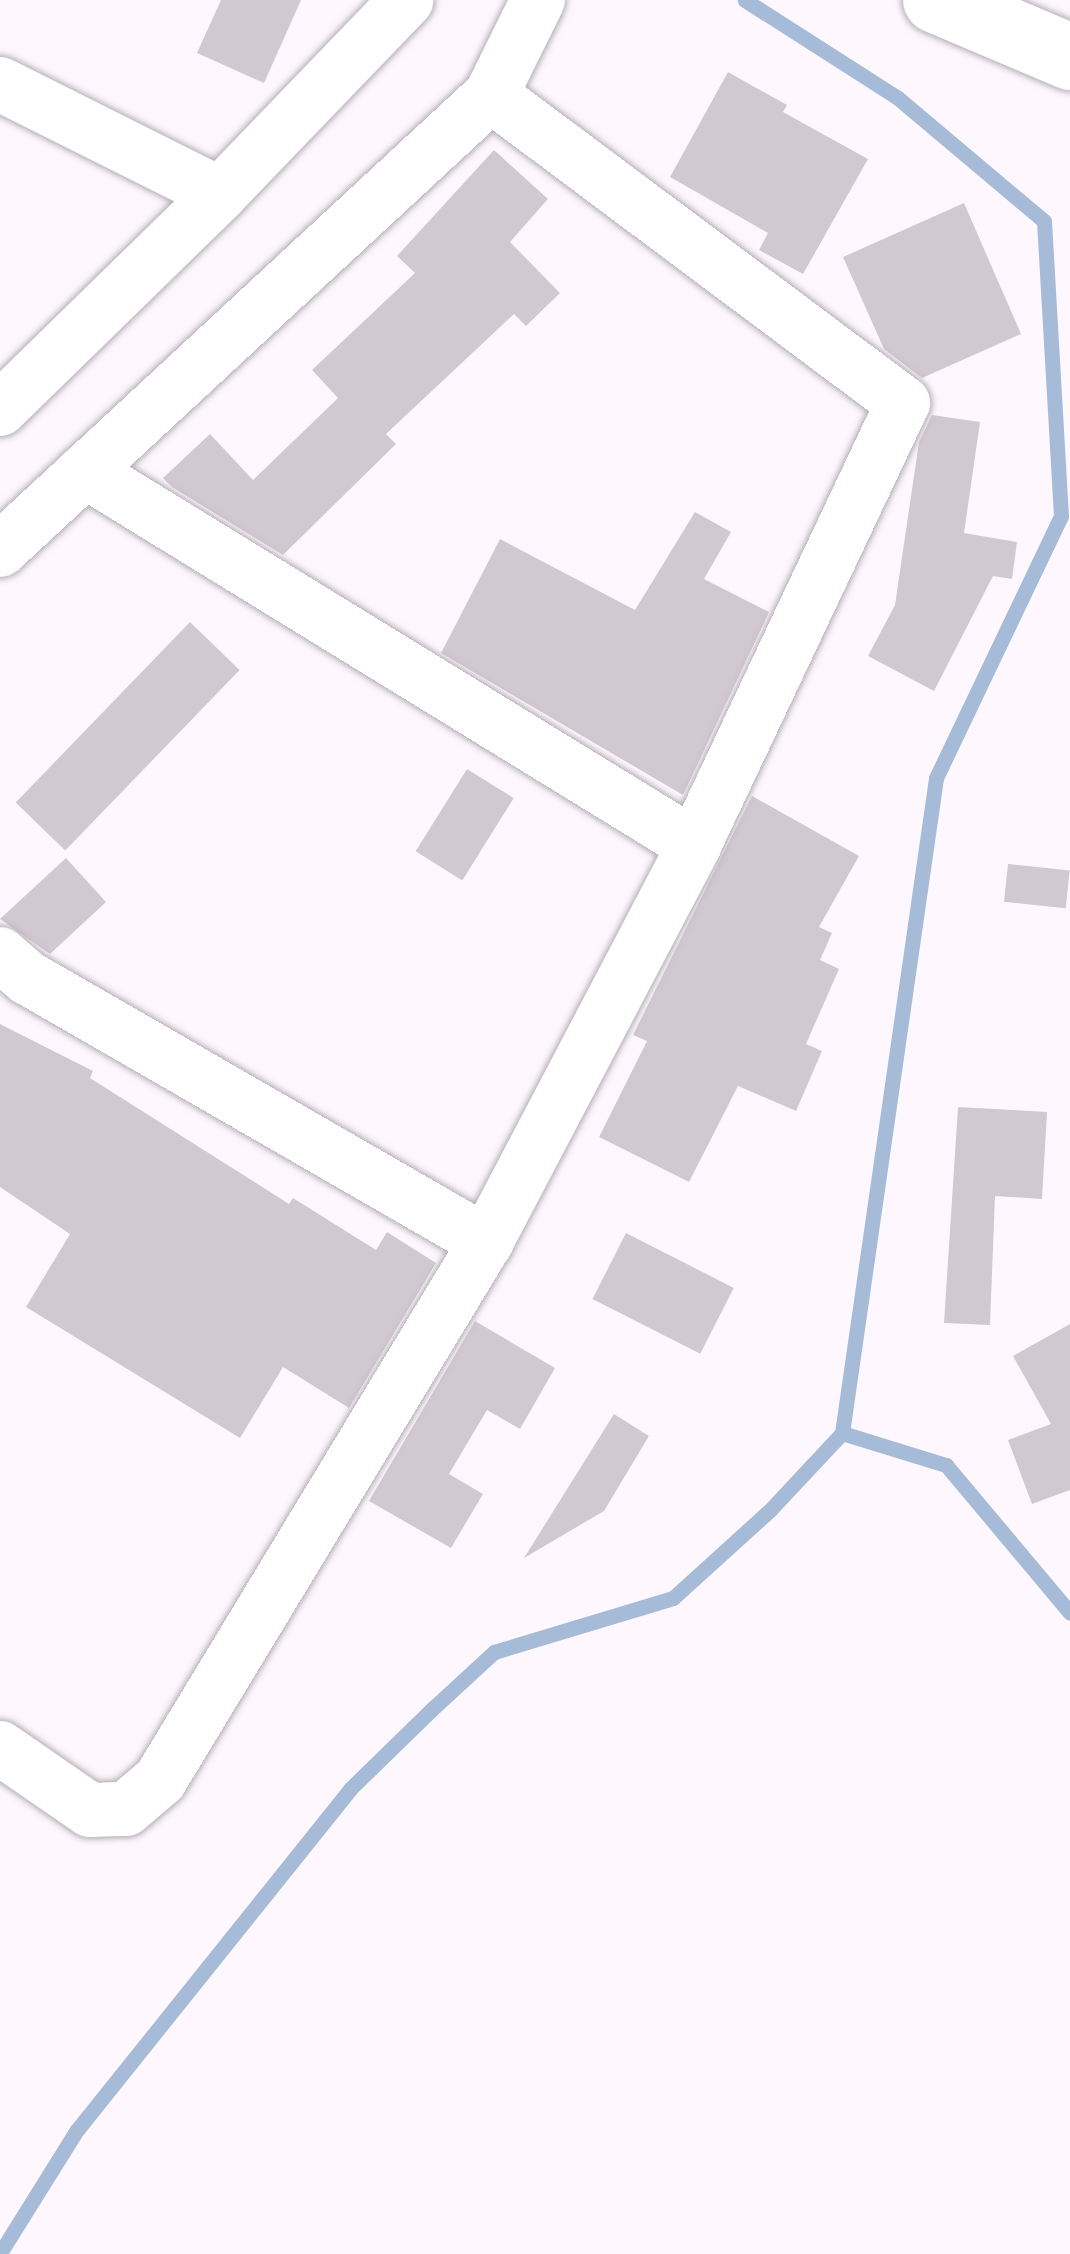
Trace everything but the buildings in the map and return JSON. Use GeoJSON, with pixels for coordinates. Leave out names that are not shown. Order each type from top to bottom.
{"type":"FeatureCollection","features":[{"type":"Feature","properties":{"kind":"main road"},"geometry":{"type":"LineString","coordinates":[[936,0],[1054,50]]}},
{"type":"Feature","properties":{"kind":"street"},"geometry":{"type":"LineString","coordinates":[[0,410],[220,194],[406,0]]}},
{"type":"Feature","properties":{"kind":"street"},"geometry":{"type":"LineString","coordinates":[[0,550],[491,95],[538,0]]}},
{"type":"Feature","properties":{"kind":"street"},"geometry":{"type":"LineString","coordinates":[[0,84],[220,194]]}},
{"type":"Feature","properties":{"kind":"street"},"geometry":{"type":"LineString","coordinates":[[0,1748],[90,1810],[126,1809],[160,1780],[486,1242],[694,845],[903,403],[491,95]]}},
{"type":"Feature","properties":{"kind":"street"},"geometry":{"type":"LineString","coordinates":[[85,471],[694,845]]}},
{"type":"Feature","properties":{"kind":"street"},"geometry":{"type":"LineString","coordinates":[[9,979],[486,1242]]}},
{"type":"Feature","properties":{"kind":"waterway"},"geometry":{"type":"LineString","coordinates":[[0,2253],[77,2130],[350,1789],[431,1710],[494,1652],[673,1598],[770,1510],[842,1433],[936,778],[1061,516],[1044,221],[898,98],[745,0]]}},
{"type":"Feature","properties":{"kind":"waterway"},"geometry":{"type":"LineString","coordinates":[[842,1433],[946,1465],[1070,1613]]}}]}
